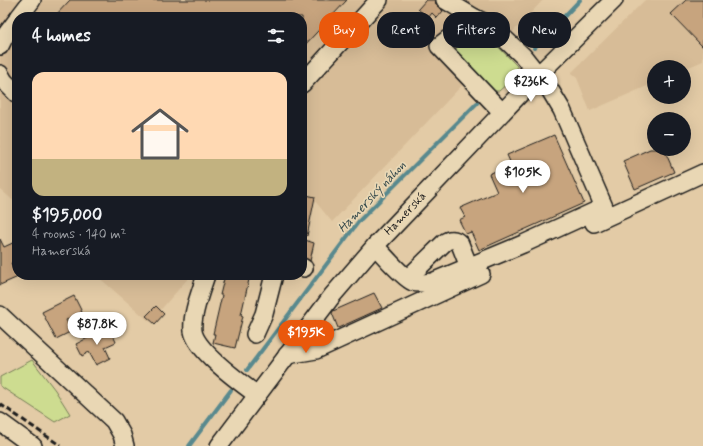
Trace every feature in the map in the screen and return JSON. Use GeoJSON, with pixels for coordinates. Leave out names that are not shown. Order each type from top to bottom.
{"type":"FeatureCollection","features":[{"type":"Feature","properties":{"kind":"street"},"geometry":{"type":"LineString","coordinates":[[23,12],[32,0]]}},
{"type":"Feature","properties":{"kind":"street"},"geometry":{"type":"LineString","coordinates":[[307,79],[379,0]]}},
{"type":"Feature","properties":{"kind":"street"},"geometry":{"type":"LineString","coordinates":[[444,0],[465,12]]}},
{"type":"Feature","properties":{"kind":"street","name":"Hamerská"},"geometry":{"type":"LineString","coordinates":[[219,446],[332,296],[375,246],[502,112],[614,0]]}},
{"type":"Feature","properties":{"kind":"street"},"geometry":{"type":"LineString","coordinates":[[0,46],[4,36],[12,26]]}},
{"type":"Feature","properties":{"kind":"street"},"geometry":{"type":"LineString","coordinates":[[443,43],[437,48],[456,74],[502,112]]}},
{"type":"Feature","properties":{"kind":"street"},"geometry":{"type":"LineString","coordinates":[[375,246],[413,282],[432,282],[539,237],[604,207],[559,104],[523,56],[510,44]]}},
{"type":"Feature","properties":{"kind":"street"},"geometry":{"type":"LineString","coordinates":[[0,74],[4,81],[12,89]]}},
{"type":"Feature","properties":{"kind":"street"},"geometry":{"type":"LineString","coordinates":[[287,355],[316,350],[703,172]]}},
{"type":"Feature","properties":{"kind":"street"},"geometry":{"type":"LineString","coordinates":[[408,278],[444,243],[451,240],[457,240],[460,244],[469,267]]}},
{"type":"Feature","properties":{"kind":"street"},"geometry":{"type":"LineString","coordinates":[[205,280],[193,322],[193,331],[196,340],[214,360],[257,396]]}},
{"type":"Feature","properties":{"kind":"street"},"geometry":{"type":"LineString","coordinates":[[255,334],[264,314],[273,280]]}},
{"type":"Feature","properties":{"kind":"street"},"geometry":{"type":"LineString","coordinates":[[0,315],[114,421],[122,435],[125,446]]}},
{"type":"Feature","properties":{"kind":"street"},"geometry":{"type":"LineString","coordinates":[[0,422],[33,446]]}},
{"type":"Feature","properties":{"kind":"shaded area"},"geometry":{"type":"Polygon","coordinates":[[[0,0],[543,0],[532,12],[518,12],[518,26],[510,35],[510,12],[443,12],[443,48],[497,48],[332,222],[307,191],[307,12],[12,12],[12,200],[0,189],[0,0]]]}},
{"type":"Feature","properties":{"kind":"shaded area"},"geometry":{"type":"Polygon","coordinates":[[[645,0],[703,0],[703,61],[691,66],[691,60],[647,60],[647,86],[590,111],[577,78],[571,73],[645,0]]]}},
{"type":"Feature","properties":{"kind":"shaded area"},"geometry":{"type":"Polygon","coordinates":[[[102,280],[187,280],[150,322],[102,280]]]}},
{"type":"Feature","properties":{"kind":"green space"},"geometry":{"type":"Polygon","coordinates":[[[456,48],[500,48],[517,66],[518,74],[499,91],[492,91],[457,55],[456,48]]]}},
{"type":"Feature","properties":{"kind":"green space"},"geometry":{"type":"Polygon","coordinates":[[[32,360],[55,390],[70,414],[55,422],[0,386],[0,377],[32,360]]]}},
{"type":"Feature","properties":{"kind":"building"},"geometry":{"type":"Polygon","coordinates":[[[70,0],[347,0],[336,12],[319,12],[319,30],[307,43],[307,12],[59,12],[70,0]]]}},
{"type":"Feature","properties":{"kind":"building"},"geometry":{"type":"Polygon","coordinates":[[[426,0],[435,0],[436,5],[443,11],[437,18],[435,16],[435,12],[421,12],[418,9],[426,0]]]}},
{"type":"Feature","properties":{"kind":"building"},"geometry":{"type":"Polygon","coordinates":[[[686,0],[703,0],[703,47],[671,14],[686,0]]]}},
{"type":"Feature","properties":{"kind":"building"},"geometry":{"type":"Polygon","coordinates":[[[554,135],[584,203],[479,250],[471,232],[466,234],[459,220],[465,217],[460,208],[497,192],[489,174],[511,164],[507,155],[554,135]]]}},
{"type":"Feature","properties":{"kind":"building"},"geometry":{"type":"Polygon","coordinates":[[[647,150],[647,156],[667,156],[674,172],[635,189],[623,161],[647,150]]]}},
{"type":"Feature","properties":{"kind":"building"},"geometry":{"type":"Polygon","coordinates":[[[307,195],[315,197],[307,236],[307,195]]]}},
{"type":"Feature","properties":{"kind":"building"},"geometry":{"type":"Polygon","coordinates":[[[0,239],[4,247],[12,243],[12,280],[0,285],[0,239]]]}},
{"type":"Feature","properties":{"kind":"building"},"geometry":{"type":"Polygon","coordinates":[[[307,241],[314,243],[310,261],[307,260],[307,241]]]}},
{"type":"Feature","properties":{"kind":"building"},"geometry":{"type":"Polygon","coordinates":[[[224,280],[249,280],[241,315],[243,316],[235,348],[213,343],[215,334],[213,334],[222,295],[220,295],[224,280]]]}},
{"type":"Feature","properties":{"kind":"building"},"geometry":{"type":"Polygon","coordinates":[[[374,293],[382,308],[338,328],[332,313],[333,311],[374,293]]]}},
{"type":"Feature","properties":{"kind":"building"},"geometry":{"type":"Polygon","coordinates":[[[74,296],[82,312],[66,320],[72,331],[56,339],[42,312],[74,296]]]}},
{"type":"Feature","properties":{"kind":"building"},"geometry":{"type":"Polygon","coordinates":[[[156,306],[164,314],[155,324],[146,316],[156,306]]]}},
{"type":"Feature","properties":{"kind":"building"},"geometry":{"type":"Polygon","coordinates":[[[109,327],[116,342],[105,347],[110,358],[96,365],[89,352],[82,356],[76,344],[109,327]]]}},
{"type":"Feature","properties":{"kind":"waterway","name":"Hamerský náhon"},"geometry":{"type":"LineString","coordinates":[[568,12],[580,0]]}},
{"type":"Feature","properties":{"kind":"waterway","name":"Hamerský náhon"},"geometry":{"type":"LineString","coordinates":[[247,370],[359,221],[477,103]]}},
{"type":"Feature","properties":{"kind":"waterway","name":"Hamerský náhon"},"geometry":{"type":"LineString","coordinates":[[189,446],[231,390]]}},
{"type":"Feature","properties":{"kind":"railway"},"geometry":{"type":"LineString","coordinates":[[0,404],[61,446]]}}]}
